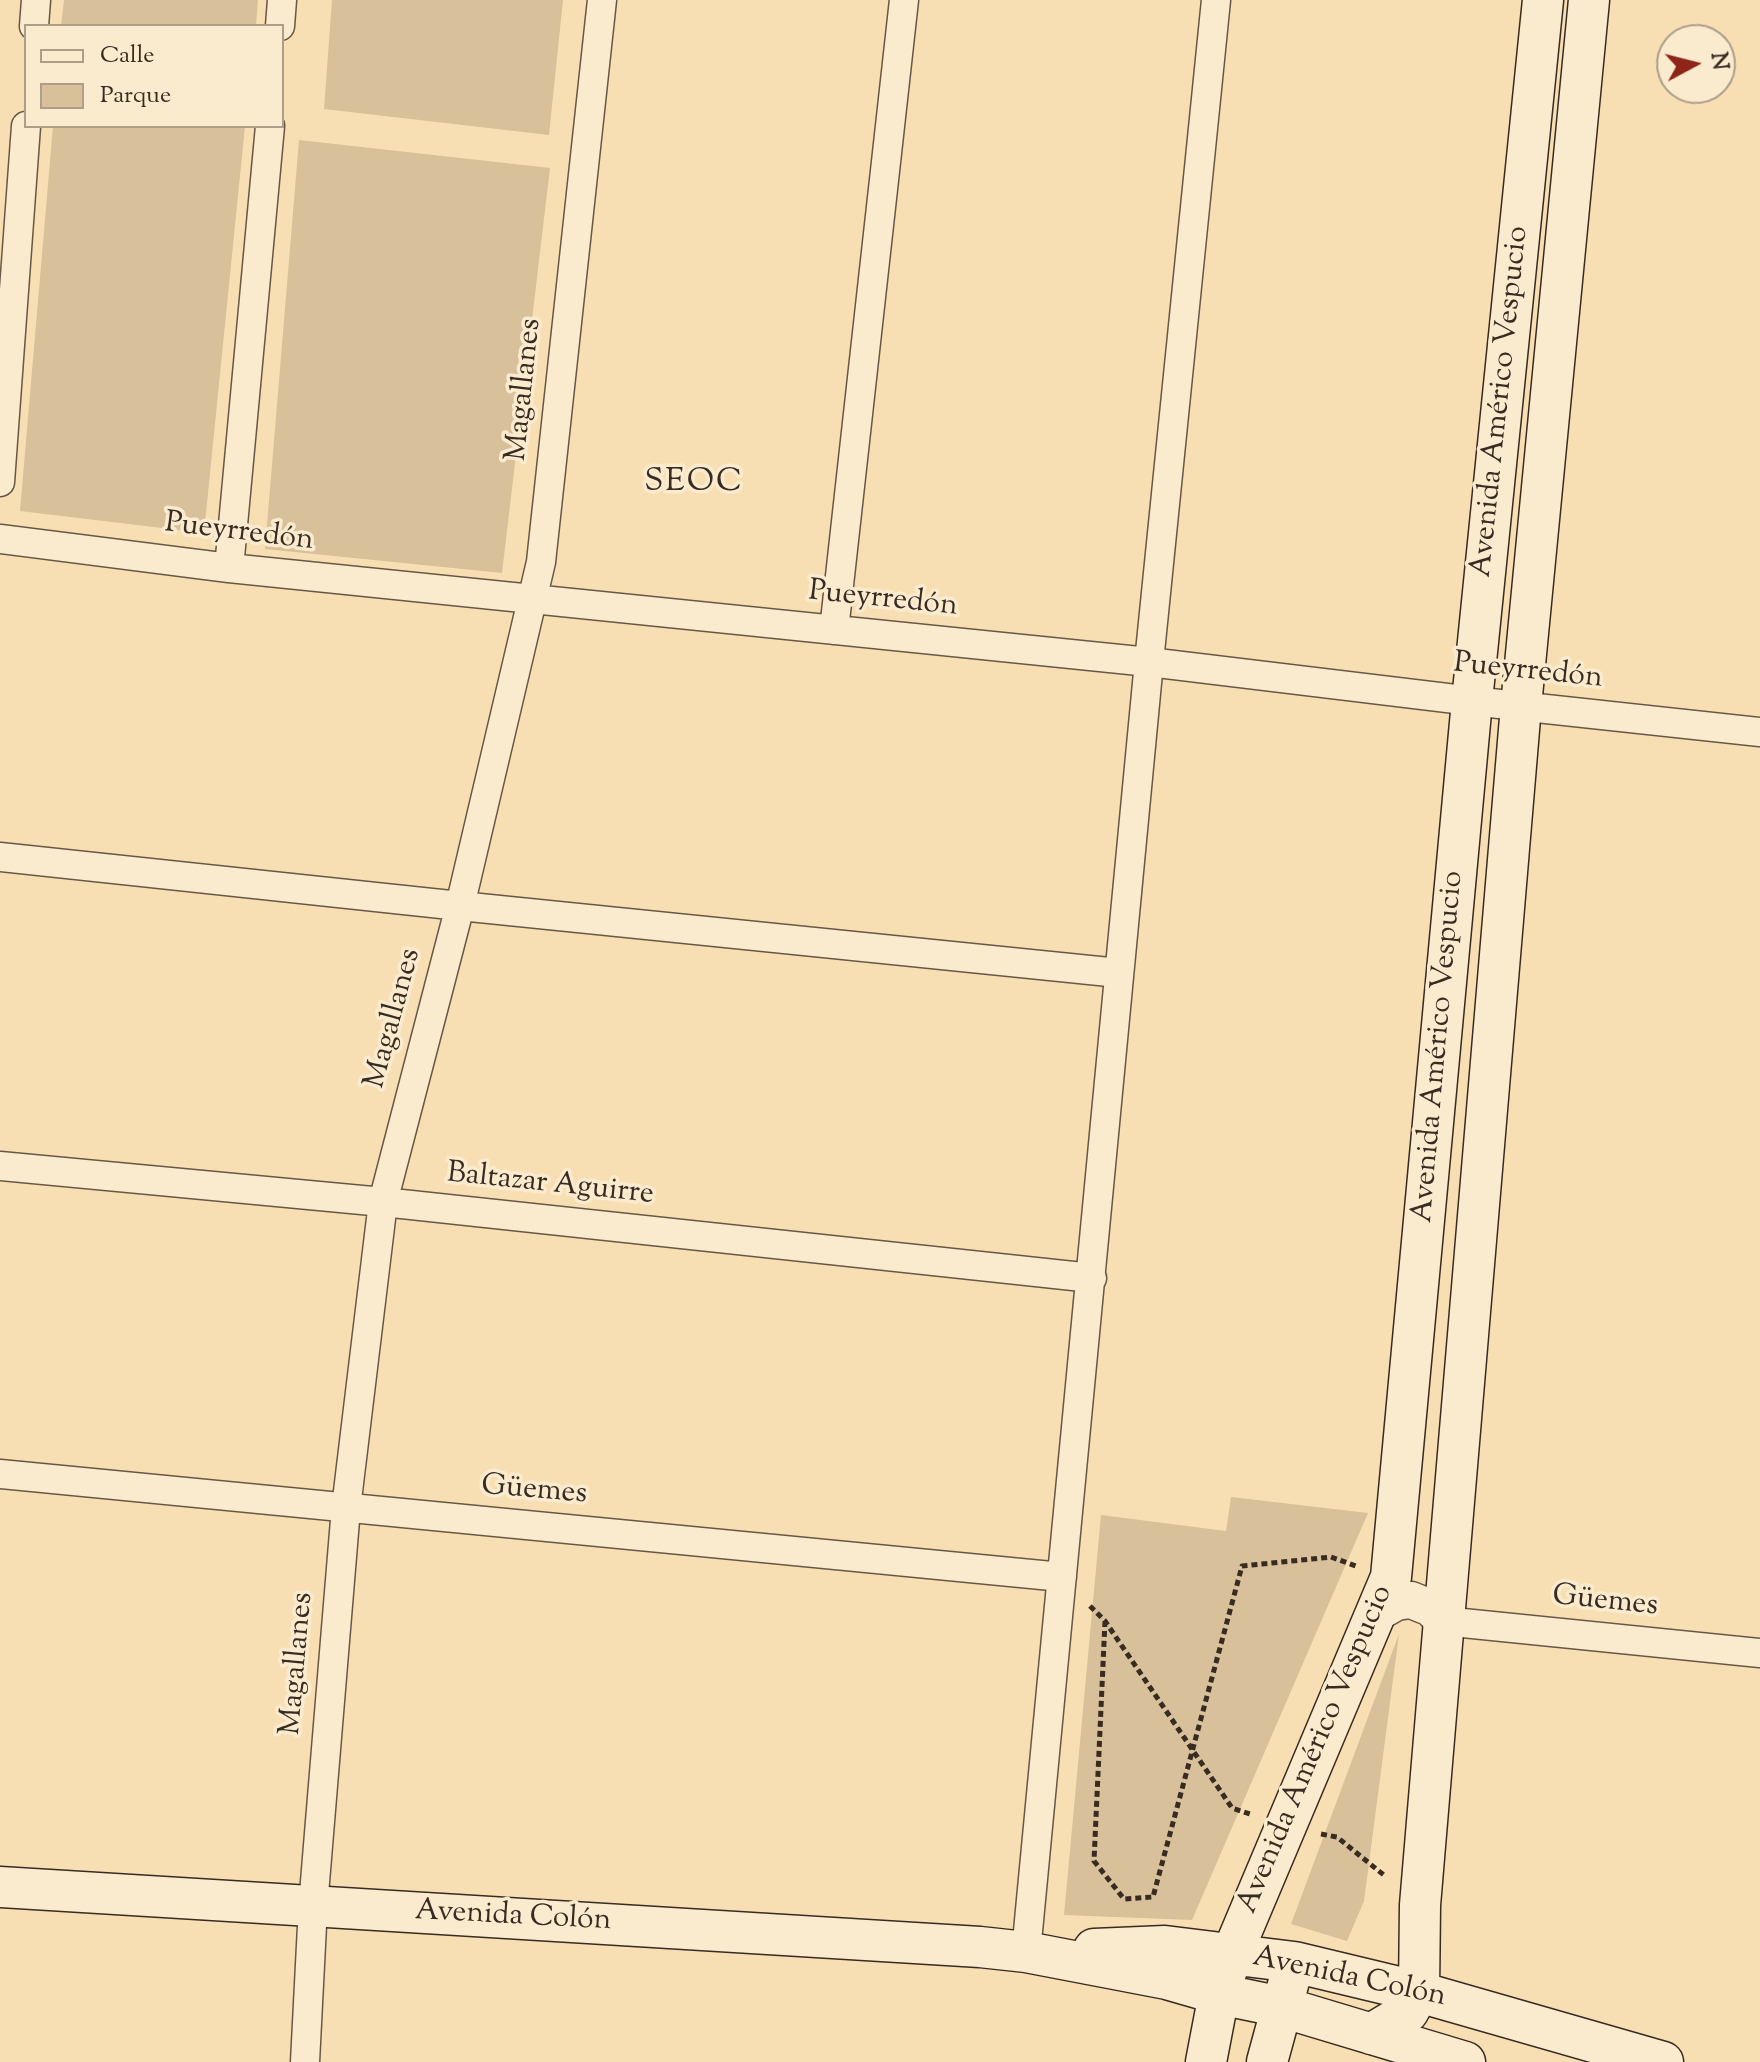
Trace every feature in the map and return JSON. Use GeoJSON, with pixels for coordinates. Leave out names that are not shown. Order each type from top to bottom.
{"type":"FeatureCollection","features":[{"type":"Feature","properties":{"kind":"main road","name":"Avenida Américo Vespucio"},"geometry":{"type":"LineString","coordinates":[[1206,2062],[1219,1994],[1232,1954],[1391,1577],[1472,701],[1543,0]]}},
{"type":"Feature","properties":{"kind":"main road","name":"Avenida Américo Vespucio"},"geometry":{"type":"LineString","coordinates":[[1419,1992],[1420,1905],[1521,706],[1589,0]]}},
{"type":"Feature","properties":{"kind":"main road","name":"Avenida Colón"},"geometry":{"type":"LineString","coordinates":[[0,1887],[1026,1952],[1167,1979],[1282,2007],[1465,2062]]}},
{"type":"Feature","properties":{"kind":"main road","name":"Avenida Colón"},"geometry":{"type":"LineString","coordinates":[[1026,1952],[1165,1946],[1294,1962],[1419,1992],[1663,2062]]}},
{"type":"Feature","properties":{"kind":"main road"},"geometry":{"type":"LineString","coordinates":[[1267,2062],[1294,1962]]}},
{"type":"Feature","properties":{"kind":"main road"},"geometry":{"type":"LineString","coordinates":[[1371,2034],[1408,2012],[1419,1992]]}},
{"type":"Feature","properties":{"kind":"street"},"geometry":{"type":"LineString","coordinates":[[34,24],[36,0]]}},
{"type":"Feature","properties":{"kind":"street"},"geometry":{"type":"LineString","coordinates":[[280,24],[282,0]]}},
{"type":"Feature","properties":{"kind":"street","name":"Magallanes"},"geometry":{"type":"LineString","coordinates":[[305,2062],[313,1906],[346,1508],[383,1202],[460,906],[534,599],[543,546],[602,0]]}},
{"type":"Feature","properties":{"kind":"street"},"geometry":{"type":"LineString","coordinates":[[834,630],[904,0]]}},
{"type":"Feature","properties":{"kind":"street"},"geometry":{"type":"LineString","coordinates":[[1026,1952],[1149,662],[1216,0]]}},
{"type":"Feature","properties":{"kind":"street"},"geometry":{"type":"LineString","coordinates":[[0,482],[9,218],[26,128]]}},
{"type":"Feature","properties":{"kind":"street"},"geometry":{"type":"LineString","coordinates":[[229,568],[270,128]]}},
{"type":"Feature","properties":{"kind":"street","name":"Pueyrredón"},"geometry":{"type":"LineString","coordinates":[[0,539],[229,568],[1149,662],[1760,732]]}},
{"type":"Feature","properties":{"kind":"street"},"geometry":{"type":"LineString","coordinates":[[0,857],[1119,973]]}},
{"type":"Feature","properties":{"kind":"street","name":"Baltazar Aguirre"},"geometry":{"type":"LineString","coordinates":[[0,1166],[383,1202],[1092,1278]]}},
{"type":"Feature","properties":{"kind":"street","name":"Güemes"},"geometry":{"type":"LineString","coordinates":[[0,1474],[1062,1577]]}},
{"type":"Feature","properties":{"kind":"street"},"geometry":{"type":"LineString","coordinates":[[1375,1614],[1396,1602],[1411,1600],[1431,1608],[1443,1621]]}},
{"type":"Feature","properties":{"kind":"street","name":"Güemes"},"geometry":{"type":"LineString","coordinates":[[1443,1621],[1760,1653]]}},
{"type":"Feature","properties":{"kind":"path"},"geometry":{"type":"LineString","coordinates":[[1105,1621],[1094,1861],[1124,1899],[1153,1897],[1242,1566],[1331,1557],[1391,1577]]}},
{"type":"Feature","properties":{"kind":"path"},"geometry":{"type":"LineString","coordinates":[[1062,1577],[1105,1621],[1232,1808],[1285,1827],[1337,1837],[1420,1905]]}},
{"type":"Feature","properties":{"kind":"green space"},"geometry":{"type":"Polygon","coordinates":[[[64,0],[258,0],[256,24],[61,24],[64,0]]]}},
{"type":"Feature","properties":{"kind":"green space"},"geometry":{"type":"Polygon","coordinates":[[[332,0],[563,0],[549,135],[324,109],[332,0]]]}},
{"type":"Feature","properties":{"kind":"green space"},"geometry":{"type":"Polygon","coordinates":[[[53,128],[245,128],[204,533],[20,511],[53,128]]]}},
{"type":"Feature","properties":{"kind":"green space"},"geometry":{"type":"Polygon","coordinates":[[[299,140],[550,168],[502,573],[265,549],[299,140]]]}},
{"type":"Feature","properties":{"kind":"green space"},"geometry":{"type":"Polygon","coordinates":[[[1231,1497],[1368,1513],[1192,1920],[1064,1915],[1101,1515],[1226,1531],[1231,1497]]]}},
{"type":"Feature","properties":{"kind":"green space"},"geometry":{"type":"Polygon","coordinates":[[[1399,1634],[1364,1901],[1347,1941],[1291,1924],[1399,1634]]]}},
{"type":"Feature","properties":{"kind":"district","name":"SEOC"},"geometry":{"type":"Point","coordinates":[694,485]}}]}
